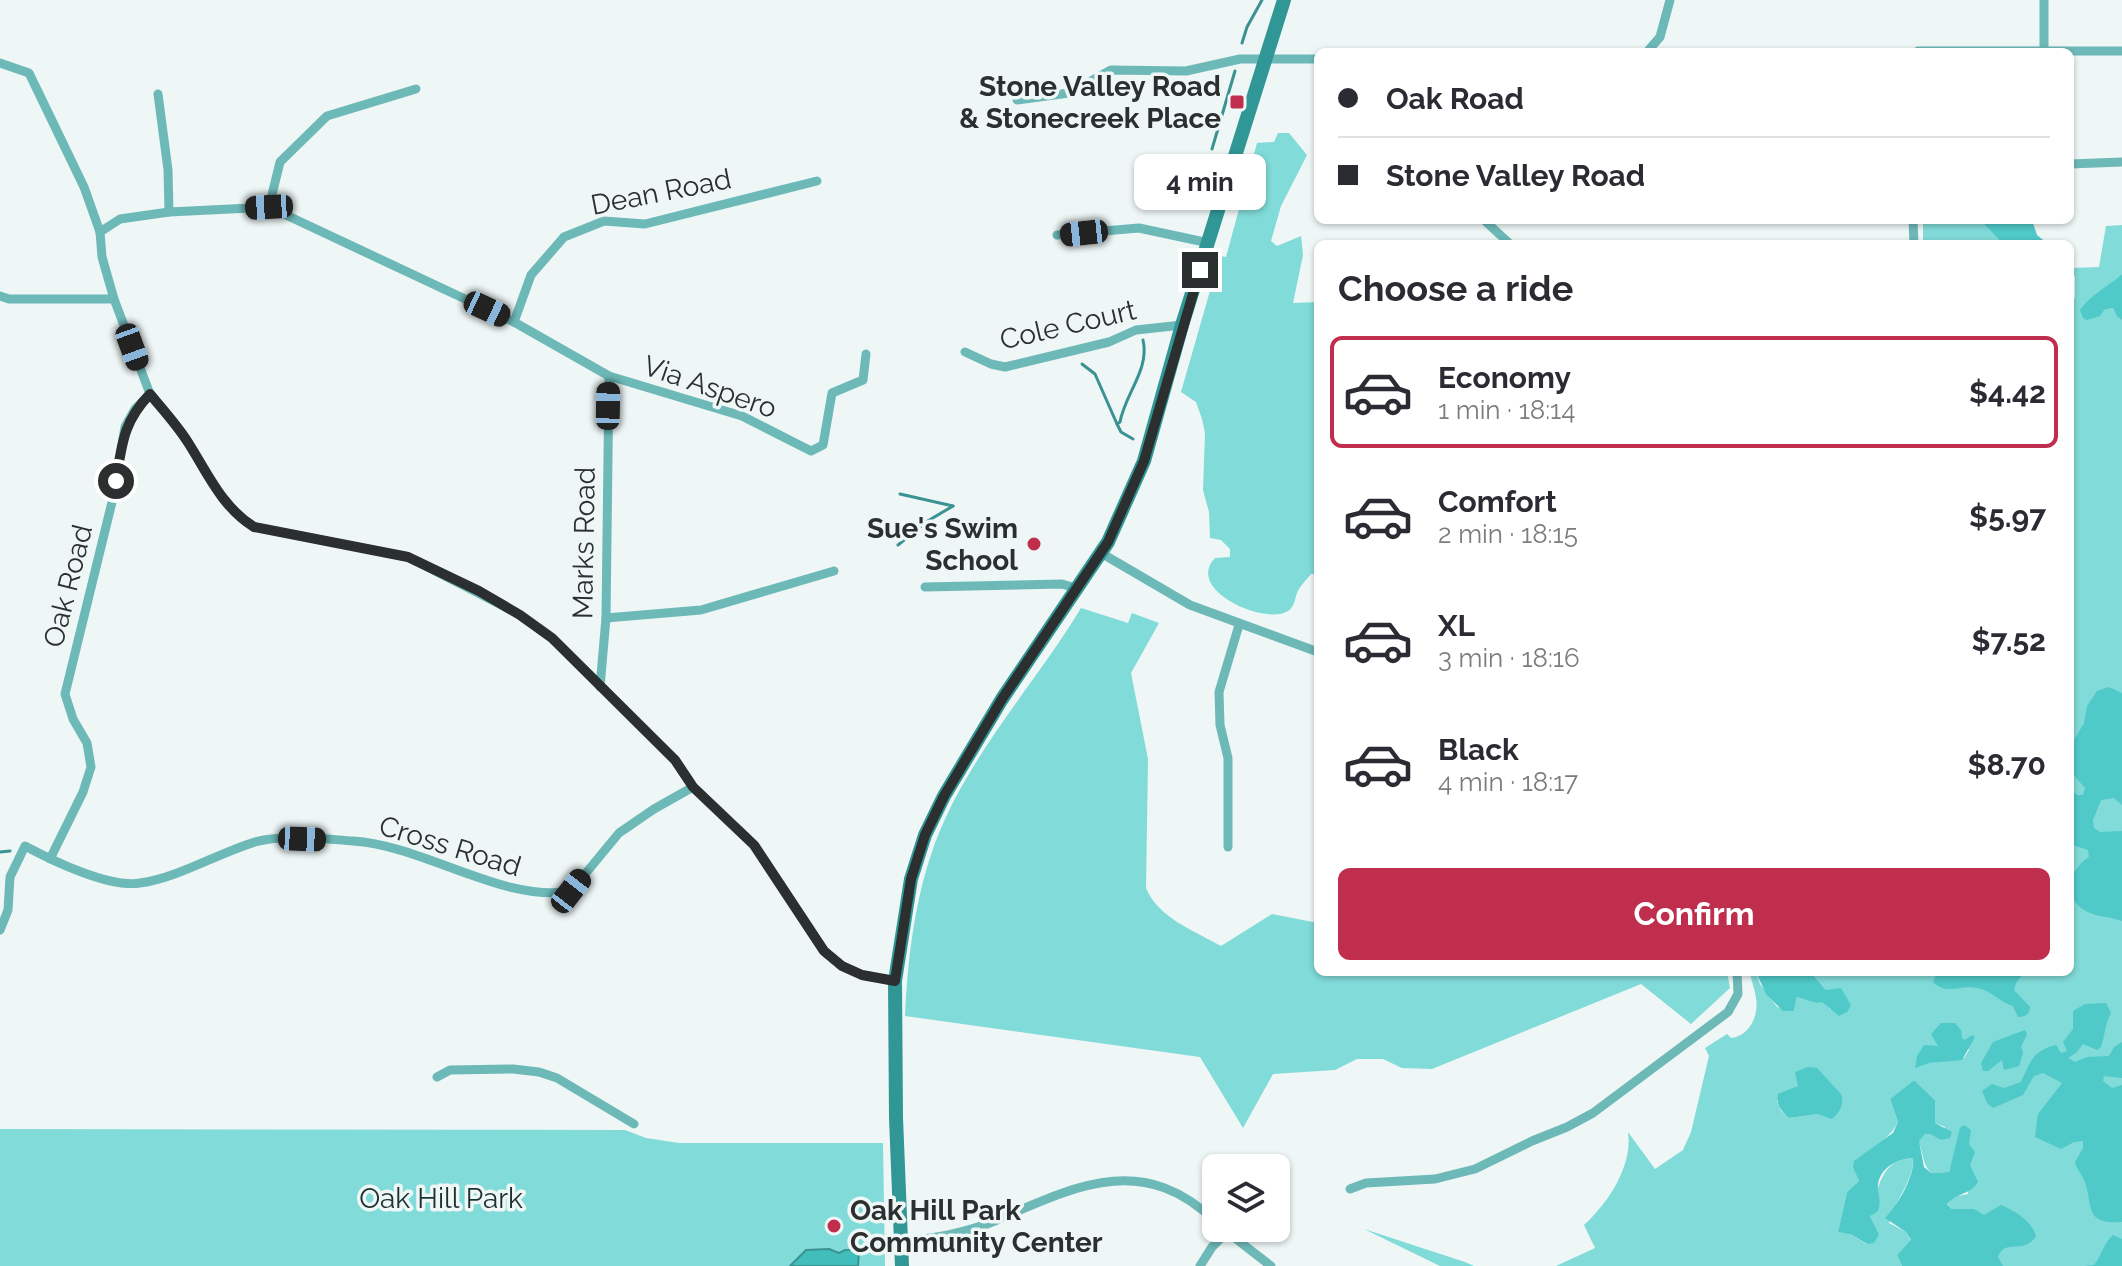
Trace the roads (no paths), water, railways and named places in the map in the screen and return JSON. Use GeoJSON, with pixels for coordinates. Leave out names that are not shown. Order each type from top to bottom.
{"type":"FeatureCollection","features":[{"type":"Feature","properties":{"kind":"street"},"geometry":{"type":"LineString","coordinates":[[902,1266],[895,1103],[895,981],[911,879],[925,835],[944,796],[1002,699],[1101,553],[1144,461],[1182,325],[1284,0]]}},
{"type":"Feature","properties":{"kind":"street"},"geometry":{"type":"LineString","coordinates":[[1651,48],[1663,30],[1670,0]]}},
{"type":"Feature","properties":{"kind":"street"},"geometry":{"type":"LineString","coordinates":[[2044,0],[2044,48]]}},
{"type":"Feature","properties":{"kind":"street"},"geometry":{"type":"LineString","coordinates":[[2074,52],[2122,51]]}},
{"type":"Feature","properties":{"kind":"street"},"geometry":{"type":"LineString","coordinates":[[1017,100],[1069,93],[1111,70],[1186,71],[1224,60],[1314,59]]}},
{"type":"Feature","properties":{"kind":"street"},"geometry":{"type":"LineString","coordinates":[[0,63],[29,73],[84,187],[100,232],[102,257],[114,299],[150,394],[187,440],[217,492],[240,518],[254,527],[408,557],[515,612],[552,638],[675,760],[693,787],[754,845],[824,951],[842,966],[862,975],[895,981]]}},
{"type":"Feature","properties":{"kind":"street"},"geometry":{"type":"LineString","coordinates":[[269,207],[280,162],[327,116],[416,89]]}},
{"type":"Feature","properties":{"kind":"street"},"geometry":{"type":"LineString","coordinates":[[158,94],[168,170],[169,212]]}},
{"type":"Feature","properties":{"kind":"street"},"geometry":{"type":"LineString","coordinates":[[2074,164],[2122,162]]}},
{"type":"Feature","properties":{"kind":"street","name":"Dean Road"},"geometry":{"type":"LineString","coordinates":[[514,322],[531,275],[564,237],[604,221],[645,224],[817,181]]}},
{"type":"Feature","properties":{"kind":"street"},"geometry":{"type":"LineString","coordinates":[[100,232],[120,219],[169,212],[269,207],[514,322],[609,376]]}},
{"type":"Feature","properties":{"kind":"street"},"geometry":{"type":"LineString","coordinates":[[1488,224],[1505,240]]}},
{"type":"Feature","properties":{"kind":"street"},"geometry":{"type":"LineString","coordinates":[[1057,235],[1139,228],[1209,243]]}},
{"type":"Feature","properties":{"kind":"street"},"geometry":{"type":"LineString","coordinates":[[0,296],[9,299],[114,299]]}},
{"type":"Feature","properties":{"kind":"street","name":"Cole Court"},"geometry":{"type":"LineString","coordinates":[[965,352],[1005,367],[1109,342],[1136,330],[1182,325]]}},
{"type":"Feature","properties":{"kind":"street","name":"Via Aspero"},"geometry":{"type":"LineString","coordinates":[[609,376],[742,416],[811,451],[823,445],[832,393],[863,380],[866,354]]}},
{"type":"Feature","properties":{"kind":"street","name":"Marks Road"},"geometry":{"type":"LineString","coordinates":[[600,687],[606,618],[609,376]]}},
{"type":"Feature","properties":{"kind":"street","name":"Oak Road"},"geometry":{"type":"LineString","coordinates":[[50,859],[83,792],[91,767],[87,743],[73,719],[65,694],[113,498],[125,427],[135,409],[150,394]]}},
{"type":"Feature","properties":{"kind":"street"},"geometry":{"type":"LineString","coordinates":[[1101,553],[1190,605],[1314,651]]}},
{"type":"Feature","properties":{"kind":"street"},"geometry":{"type":"LineString","coordinates":[[606,618],[701,610],[834,571]]}},
{"type":"Feature","properties":{"kind":"street"},"geometry":{"type":"LineString","coordinates":[[925,587],[1062,584],[1079,589]]}},
{"type":"Feature","properties":{"kind":"street"},"geometry":{"type":"LineString","coordinates":[[1228,847],[1228,758],[1220,725],[1219,692],[1239,625]]}},
{"type":"Feature","properties":{"kind":"street","name":"Cross Road"},"geometry":{"type":"LineString","coordinates":[[0,930],[8,910],[10,877],[25,846],[50,859],[114,881],[139,884],[258,841],[353,841],[401,849],[528,892],[565,892],[571,891],[619,833],[693,787]]}},
{"type":"Feature","properties":{"kind":"street"},"geometry":{"type":"LineString","coordinates":[[1350,1189],[1366,1183],[1435,1179],[1475,1169],[1593,1113],[1728,1012],[1738,994],[1737,976]]}},
{"type":"Feature","properties":{"kind":"street"},"geometry":{"type":"LineString","coordinates":[[437,1077],[450,1070],[513,1069],[539,1072],[557,1078],[634,1124]]}},
{"type":"Feature","properties":{"kind":"street"},"geometry":{"type":"LineString","coordinates":[[902,1242],[955,1234],[1107,1180],[1123,1179],[1166,1186],[1202,1208]]}},
{"type":"Feature","properties":{"kind":"street"},"geometry":{"type":"LineString","coordinates":[[1200,1266],[1216,1242]]}},
{"type":"Feature","properties":{"kind":"street"},"geometry":{"type":"LineString","coordinates":[[1240,1242],[1271,1266]]}},
{"type":"Feature","properties":{"kind":"waterway"},"geometry":{"type":"LineString","coordinates":[[1242,43],[1262,0]]}},
{"type":"Feature","properties":{"kind":"waterway"},"geometry":{"type":"LineString","coordinates":[[1212,149],[1235,71]]}},
{"type":"Feature","properties":{"kind":"waterway"},"geometry":{"type":"LineString","coordinates":[[1133,439],[1121,432],[1117,424],[1140,371],[1143,340]]}},
{"type":"Feature","properties":{"kind":"waterway"},"geometry":{"type":"LineString","coordinates":[[1082,364],[1095,374],[1117,424]]}},
{"type":"Feature","properties":{"kind":"waterway"},"geometry":{"type":"LineString","coordinates":[[900,494],[953,506]]}},
{"type":"Feature","properties":{"kind":"waterway"},"geometry":{"type":"LineString","coordinates":[[898,545],[926,522],[953,506]]}},
{"type":"Feature","properties":{"kind":"waterway"},"geometry":{"type":"LineString","coordinates":[[0,852],[10,851]]}},
{"type":"Feature","properties":{"kind":"place","name":"Stone Valley Road & Stonecreek Place"},"geometry":{"type":"Point","coordinates":[1237,102]}},
{"type":"Feature","properties":{"kind":"place","name":"Sue's Swim School"},"geometry":{"type":"Point","coordinates":[1034,544]}},
{"type":"Feature","properties":{"kind":"place","name":"Oak Hill Park Community Center"},"geometry":{"type":"Point","coordinates":[834,1226]}},
{"type":"Feature","properties":{"kind":"park label","name":"Oak Hill Park"},"geometry":{"type":"Point","coordinates":[441,1198]}}]}
